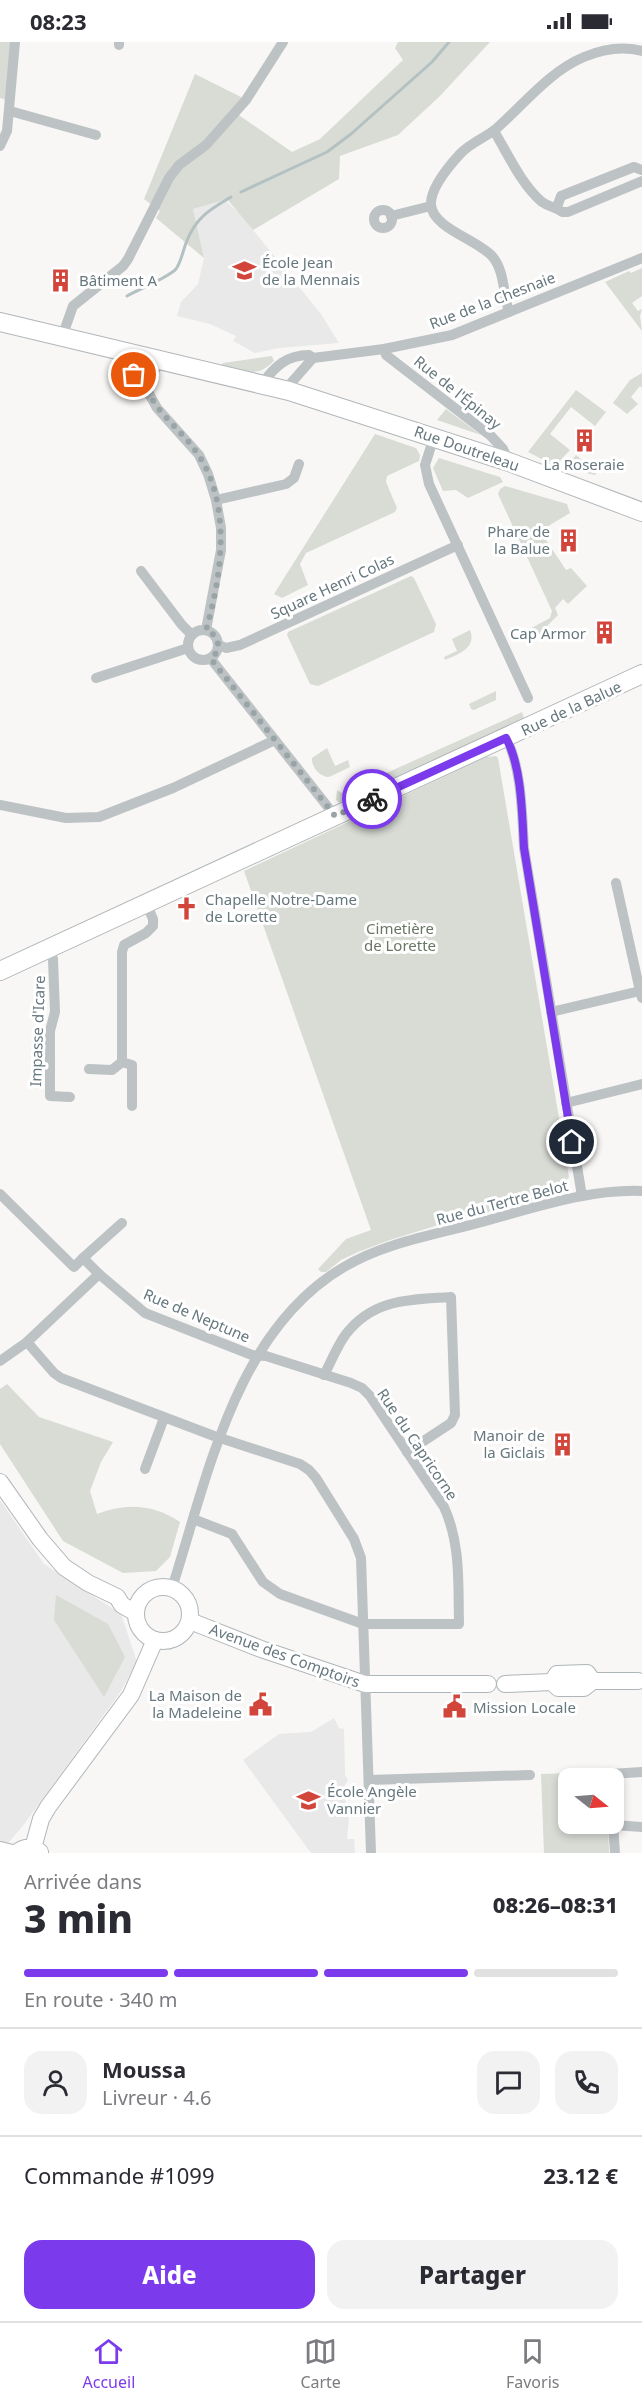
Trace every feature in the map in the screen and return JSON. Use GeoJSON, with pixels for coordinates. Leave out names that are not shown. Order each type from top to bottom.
{"type":"FeatureCollection","features":[{"type":"Feature","properties":{"kind":"main road","name":"Rue Doutreleau"},"geometry":{"type":"LineString","coordinates":[[0,322],[262,384],[509,462],[642,512]]}},
{"type":"Feature","properties":{"kind":"main road","name":"Rue de la Balue"},"geometry":{"type":"LineString","coordinates":[[0,971],[642,674]]}},
{"type":"Feature","properties":{"kind":"street"},"geometry":{"type":"LineString","coordinates":[[0,146],[7,131],[10,111],[15,42]]}},
{"type":"Feature","properties":{"kind":"street"},"geometry":{"type":"LineString","coordinates":[[62,337],[73,306],[123,266],[169,178],[179,165],[206,145],[246,100],[283,42]]}},
{"type":"Feature","properties":{"kind":"street"},"geometry":{"type":"LineString","coordinates":[[509,312],[499,269],[492,256],[480,245],[436,219],[431,206],[437,187],[460,154],[472,143],[494,131],[563,69],[583,57],[619,48],[642,51]]}},
{"type":"Feature","properties":{"kind":"street"},"geometry":{"type":"LineString","coordinates":[[10,111],[96,135]]}},
{"type":"Feature","properties":{"kind":"street"},"geometry":{"type":"LineString","coordinates":[[494,131],[530,189],[546,204],[557,207],[562,212],[568,212],[642,181]]}},
{"type":"Feature","properties":{"kind":"street"},"geometry":{"type":"LineString","coordinates":[[557,207],[561,196],[634,167],[642,170]]}},
{"type":"Feature","properties":{"kind":"street"},"geometry":{"type":"LineString","coordinates":[[391,216],[431,206]]}},
{"type":"Feature","properties":{"kind":"street","name":"Rue de la Chesnaie"},"geometry":{"type":"LineString","coordinates":[[262,384],[284,360],[301,355],[309,355],[312,358],[384,349],[452,335],[642,258]]}},
{"type":"Feature","properties":{"kind":"street","name":"Rue de l'Épinay"},"geometry":{"type":"LineString","coordinates":[[384,349],[387,355],[491,436],[503,449],[509,462]]}},
{"type":"Feature","properties":{"kind":"street"},"geometry":{"type":"LineString","coordinates":[[122,351],[134,375],[147,390],[157,408],[199,455],[216,500],[221,528],[221,550],[206,630]]}},
{"type":"Feature","properties":{"kind":"street"},"geometry":{"type":"LineString","coordinates":[[289,392],[291,383],[312,358]]}},
{"type":"Feature","properties":{"kind":"street"},"geometry":{"type":"LineString","coordinates":[[147,390],[161,360]]}},
{"type":"Feature","properties":{"kind":"street"},"geometry":{"type":"LineString","coordinates":[[434,437],[425,465],[426,476],[528,698]]}},
{"type":"Feature","properties":{"kind":"street"},"geometry":{"type":"LineString","coordinates":[[216,500],[286,484],[294,478],[299,464]]}},
{"type":"Feature","properties":{"kind":"street","name":"Square Henri Colas"},"geometry":{"type":"LineString","coordinates":[[219,645],[226,648],[240,645],[458,545]]}},
{"type":"Feature","properties":{"kind":"street"},"geometry":{"type":"LineString","coordinates":[[141,571],[192,635]]}},
{"type":"Feature","properties":{"kind":"street"},"geometry":{"type":"LineString","coordinates":[[206,630],[215,635],[219,645],[217,653],[211,659],[196,659],[188,648],[192,635],[206,630]]}},
{"type":"Feature","properties":{"kind":"street"},"geometry":{"type":"LineString","coordinates":[[96,678],[188,648]]}},
{"type":"Feature","properties":{"kind":"street"},"geometry":{"type":"LineString","coordinates":[[211,659],[335,816]]}},
{"type":"Feature","properties":{"kind":"street","name":"Rue du Tertre Belot"},"geometry":{"type":"LineString","coordinates":[[172,1588],[219,1438],[234,1402],[273,1331],[293,1306],[335,1273],[360,1259],[396,1246],[582,1196],[524,848],[522,810],[514,760],[506,738]]}},
{"type":"Feature","properties":{"kind":"street"},"geometry":{"type":"LineString","coordinates":[[0,805],[66,818],[99,817],[173,788],[275,740]]}},
{"type":"Feature","properties":{"kind":"street"},"geometry":{"type":"LineString","coordinates":[[552,1012],[641,995],[616,884]]}},
{"type":"Feature","properties":{"kind":"street"},"geometry":{"type":"LineString","coordinates":[[122,1062],[122,952],[124,945],[153,927],[153,919],[146,903]]}},
{"type":"Feature","properties":{"kind":"street","name":"Impasse d'Icare"},"geometry":{"type":"LineString","coordinates":[[49,948],[53,959],[55,1012],[50,1031],[50,1096],[70,1097]]}},
{"type":"Feature","properties":{"kind":"street"},"geometry":{"type":"LineString","coordinates":[[89,1069],[112,1070],[122,1062]]}},
{"type":"Feature","properties":{"kind":"street"},"geometry":{"type":"LineString","coordinates":[[122,1062],[132,1065],[132,1106]]}},
{"type":"Feature","properties":{"kind":"street"},"geometry":{"type":"LineString","coordinates":[[566,1103],[642,1084]]}},
{"type":"Feature","properties":{"kind":"street"},"geometry":{"type":"LineString","coordinates":[[582,1196],[622,1190],[642,1191]]}},
{"type":"Feature","properties":{"kind":"street"},"geometry":{"type":"LineString","coordinates":[[0,1194],[74,1267],[122,1223]]}},
{"type":"Feature","properties":{"kind":"street","name":"Rue de Neptune"},"geometry":{"type":"LineString","coordinates":[[83,1258],[145,1313],[259,1356]]}},
{"type":"Feature","properties":{"kind":"street"},"geometry":{"type":"LineString","coordinates":[[0,1360],[27,1342],[99,1274]]}},
{"type":"Feature","properties":{"kind":"street"},"geometry":{"type":"LineString","coordinates":[[324,1375],[346,1335],[362,1318],[377,1308],[396,1301],[451,1297],[455,1415],[451,1423],[407,1452]]}},
{"type":"Feature","properties":{"kind":"street"},"geometry":{"type":"LineString","coordinates":[[27,1342],[61,1378],[219,1438],[300,1464],[316,1478],[358,1547],[371,1853]]}},
{"type":"Feature","properties":{"kind":"street","name":"Rue du Capricorne"},"geometry":{"type":"LineString","coordinates":[[259,1356],[362,1388],[370,1396],[444,1507],[452,1526],[456,1545],[459,1624],[363,1624]]}},
{"type":"Feature","properties":{"kind":"street"},"geometry":{"type":"LineString","coordinates":[[145,1469],[164,1418]]}},
{"type":"Feature","properties":{"kind":"street"},"geometry":{"type":"LineString","coordinates":[[0,1482],[40,1539],[64,1567],[88,1583],[117,1597],[123,1605],[136,1613]]}},
{"type":"Feature","properties":{"kind":"street"},"geometry":{"type":"LineString","coordinates":[[193,1519],[232,1534],[263,1582],[270,1588],[363,1624]]}},
{"type":"Feature","properties":{"kind":"street"},"geometry":{"type":"LineString","coordinates":[[117,1597],[126,1593],[143,1595],[157,1587],[172,1588],[186,1598],[191,1613],[190,1621],[180,1636],[164,1642],[155,1640],[141,1630],[136,1613],[143,1595]]}},
{"type":"Feature","properties":{"kind":"street","name":"Avenue des Comptoirs"},"geometry":{"type":"LineString","coordinates":[[190,1621],[271,1653],[365,1684],[552,1682],[558,1688],[584,1688],[593,1681],[638,1681]]}},
{"type":"Feature","properties":{"kind":"street"},"geometry":{"type":"LineString","coordinates":[[0,1850],[14,1853],[20,1849],[37,1850],[39,1825],[48,1807],[131,1695],[155,1640]]}},
{"type":"Feature","properties":{"kind":"street"},"geometry":{"type":"LineString","coordinates":[[624,1775],[642,1772]]}},
{"type":"Feature","properties":{"kind":"street"},"geometry":{"type":"LineString","coordinates":[[369,1780],[530,1774]]}},
{"type":"Feature","properties":{"kind":"street"},"geometry":{"type":"LineString","coordinates":[[624,1826],[642,1827]]}},
{"type":"Feature","properties":{"kind":"street"},"geometry":{"type":"LineString","coordinates":[[614,1834],[615,1853]]}},
{"type":"Feature","properties":{"kind":"shaded area","name":"École Jean de la Mennais"},"geometry":{"type":"Polygon","coordinates":[[[224,199],[241,215],[321,314],[339,343],[279,348],[255,353],[233,341],[236,336],[210,324],[177,316],[181,302],[198,284],[204,258],[193,209],[224,199]]]}},
{"type":"Feature","properties":{"kind":"shaded area"},"geometry":{"type":"Polygon","coordinates":[[[0,1500],[44,1564],[121,1614],[137,1662],[119,1694],[25,1823],[0,1853],[0,1500]]]}},
{"type":"Feature","properties":{"kind":"shaded area","name":"École Angèle Vannier"},"geometry":{"type":"Polygon","coordinates":[[[334,1718],[339,1728],[344,1729],[345,1775],[348,1780],[345,1785],[346,1815],[349,1816],[347,1839],[354,1839],[355,1853],[311,1853],[243,1760],[279,1734],[311,1732],[334,1718]]]}},
{"type":"Feature","properties":{"kind":"green space"},"geometry":{"type":"Polygon","coordinates":[[[0,42],[15,42],[10,101],[0,98],[0,42]]]}},
{"type":"Feature","properties":{"kind":"green space"},"geometry":{"type":"Polygon","coordinates":[[[398,42],[490,42],[440,96],[398,135],[340,156],[339,179],[253,230],[227,199],[193,209],[204,258],[156,218],[160,211],[144,199],[195,74],[243,98],[233,111],[292,152],[320,139],[403,60],[395,48],[398,42]]]}},
{"type":"Feature","properties":{"kind":"green space"},"geometry":{"type":"Polygon","coordinates":[[[642,268],[642,296],[632,303],[638,311],[642,309],[640,316],[642,331],[605,282],[642,268]]]}},
{"type":"Feature","properties":{"kind":"green space"},"geometry":{"type":"Polygon","coordinates":[[[272,356],[274,361],[255,372],[221,366],[223,363],[272,356]]]}},
{"type":"Feature","properties":{"kind":"green space"},"geometry":{"type":"Polygon","coordinates":[[[642,373],[642,388],[640,386],[631,397],[638,404],[627,414],[613,403],[630,380],[642,373]]]}},
{"type":"Feature","properties":{"kind":"green space"},"geometry":{"type":"Polygon","coordinates":[[[576,390],[606,412],[595,426],[571,407],[550,434],[570,450],[555,466],[528,452],[576,390]]]}},
{"type":"Feature","properties":{"kind":"green space"},"geometry":{"type":"Polygon","coordinates":[[[446,409],[481,435],[437,420],[446,409]]]}},
{"type":"Feature","properties":{"kind":"green space"},"geometry":{"type":"Polygon","coordinates":[[[375,434],[416,448],[420,455],[419,461],[387,476],[386,482],[397,508],[395,512],[306,553],[300,564],[308,585],[282,598],[274,594],[375,434]]]}},
{"type":"Feature","properties":{"kind":"green space"},"geometry":{"type":"Polygon","coordinates":[[[576,455],[597,472],[595,475],[565,468],[576,455]]]}},
{"type":"Feature","properties":{"kind":"green space"},"geometry":{"type":"Polygon","coordinates":[[[439,458],[500,477],[503,482],[468,498],[456,490],[443,491],[433,468],[439,458]]]}},
{"type":"Feature","properties":{"kind":"green space"},"geometry":{"type":"Polygon","coordinates":[[[505,486],[567,504],[570,513],[540,531],[566,570],[571,568],[587,586],[568,604],[563,599],[555,608],[558,615],[539,634],[527,640],[524,632],[550,618],[552,611],[498,494],[505,486]]]}},
{"type":"Feature","properties":{"kind":"green space"},"geometry":{"type":"Polygon","coordinates":[[[411,576],[436,624],[434,632],[318,686],[310,684],[287,635],[288,632],[411,576]]]}},
{"type":"Feature","properties":{"kind":"green space"},"geometry":{"type":"Polygon","coordinates":[[[470,630],[472,636],[469,646],[461,653],[445,660],[444,657],[457,651],[452,639],[470,630]]]}},
{"type":"Feature","properties":{"kind":"green space"},"geometry":{"type":"Polygon","coordinates":[[[496,691],[496,700],[474,710],[471,709],[469,704],[496,691]]]}},
{"type":"Feature","properties":{"kind":"green space"},"geometry":{"type":"Polygon","coordinates":[[[522,712],[525,721],[340,803],[336,800],[337,790],[342,793],[522,712]]]}},
{"type":"Feature","properties":{"kind":"green space"},"geometry":{"type":"Polygon","coordinates":[[[327,748],[335,766],[348,760],[350,767],[329,777],[319,773],[313,765],[312,758],[327,748]]]}},
{"type":"Feature","properties":{"kind":"green space","name":"Cimetière de Lorette"},"geometry":{"type":"Polygon","coordinates":[[[496,756],[569,1177],[554,1195],[448,1222],[390,1240],[358,1252],[341,1260],[326,1272],[321,1272],[318,1269],[346,1239],[371,1230],[244,871],[486,757],[496,756]]]}},
{"type":"Feature","properties":{"kind":"green space"},"geometry":{"type":"Polygon","coordinates":[[[7,1384],[39,1417],[113,1442],[101,1462],[90,1491],[97,1514],[119,1508],[140,1507],[160,1512],[180,1522],[170,1557],[156,1571],[123,1573],[63,1541],[0,1444],[0,1389],[7,1384]]]}},
{"type":"Feature","properties":{"kind":"green space"},"geometry":{"type":"Polygon","coordinates":[[[56,1595],[108,1624],[125,1657],[104,1697],[54,1620],[56,1595]]]}},
{"type":"Feature","properties":{"kind":"green space"},"geometry":{"type":"Polygon","coordinates":[[[558,1773],[558,1834],[608,1834],[609,1853],[544,1853],[541,1774],[558,1773]]]}},
{"type":"Feature","properties":{"kind":"waterway"},"geometry":{"type":"LineString","coordinates":[[241,192],[327,152],[351,134],[432,62],[449,42]]}},
{"type":"Feature","properties":{"kind":"waterway"},"geometry":{"type":"LineString","coordinates":[[127,296],[176,269],[190,234],[198,221],[231,197]]}},
{"type":"Feature","properties":{"kind":"way so far"},"geometry":{"type":"LineString","coordinates":[[134,375],[147,390],[157,408],[199,455],[216,500],[221,528],[221,550],[206,630],[215,635],[219,645],[217,653],[211,659],[335,816],[372,799]]}},
{"type":"Feature","properties":{"kind":"place","name":"École Jean de la Mennais"},"geometry":{"type":"Point","coordinates":[244,271]}},
{"type":"Feature","properties":{"kind":"place","name":"Bâtiment A"},"geometry":{"type":"Point","coordinates":[61,280]}},
{"type":"Feature","properties":{"kind":"place","name":"La Roseraie"},"geometry":{"type":"Point","coordinates":[584,440]}},
{"type":"Feature","properties":{"kind":"place","name":"Phare de la Balue"},"geometry":{"type":"Point","coordinates":[568,540]}},
{"type":"Feature","properties":{"kind":"place","name":"Cap Armor"},"geometry":{"type":"Point","coordinates":[604,633]}},
{"type":"Feature","properties":{"kind":"place","name":"Chapelle Notre-Dame de Lorette"},"geometry":{"type":"Point","coordinates":[187,908]}},
{"type":"Feature","properties":{"kind":"place","name":"Manoir de la Giclais"},"geometry":{"type":"Point","coordinates":[563,1444]}},
{"type":"Feature","properties":{"kind":"place","name":"La Maison de la Madeleine"},"geometry":{"type":"Point","coordinates":[260,1704]}},
{"type":"Feature","properties":{"kind":"place","name":"Mission Locale"},"geometry":{"type":"Point","coordinates":[455,1707]}},
{"type":"Feature","properties":{"kind":"place","name":"École Angèle Vannier"},"geometry":{"type":"Point","coordinates":[309,1800]}},
{"type":"Feature","properties":{"kind":"route"},"geometry":{"type":"LineString","coordinates":[[372,799],[506,738],[514,760],[522,810],[524,848],[572,1142]]}}]}
